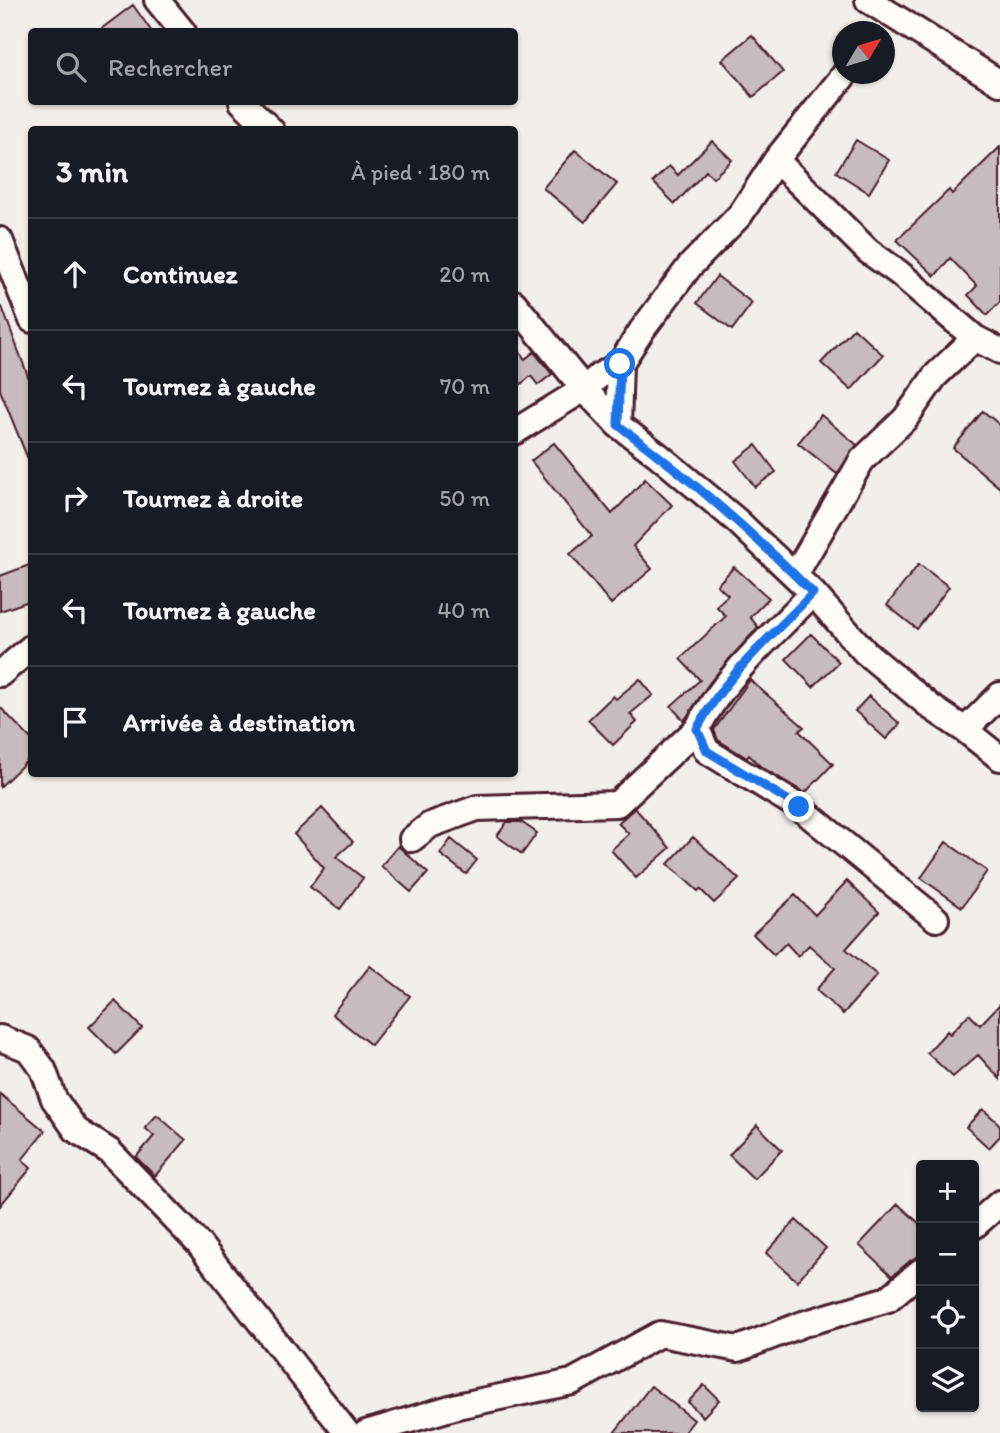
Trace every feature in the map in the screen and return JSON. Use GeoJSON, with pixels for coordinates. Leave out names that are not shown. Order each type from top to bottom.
{"type":"FeatureCollection","features":[{"type":"Feature","properties":{"kind":"street"},"geometry":{"type":"LineString","coordinates":[[157,0],[180,28]]}},
{"type":"Feature","properties":{"kind":"street"},"geometry":{"type":"LineString","coordinates":[[882,11],[1000,83]]}},
{"type":"Feature","properties":{"kind":"street"},"geometry":{"type":"LineString","coordinates":[[518,430],[584,390],[599,376],[620,364],[690,266],[740,215],[776,160],[837,84]]}},
{"type":"Feature","properties":{"kind":"street"},"geometry":{"type":"LineString","coordinates":[[240,105],[243,126]]}},
{"type":"Feature","properties":{"kind":"street"},"geometry":{"type":"LineString","coordinates":[[243,105],[267,126]]}},
{"type":"Feature","properties":{"kind":"street"},"geometry":{"type":"LineString","coordinates":[[776,160],[867,251],[975,338],[1000,351]]}},
{"type":"Feature","properties":{"kind":"street"},"geometry":{"type":"LineString","coordinates":[[0,240],[28,310]]}},
{"type":"Feature","properties":{"kind":"street"},"geometry":{"type":"LineString","coordinates":[[518,308],[584,390],[618,425],[736,520],[813,593],[865,652],[931,707],[1000,758]]}},
{"type":"Feature","properties":{"kind":"street"},"geometry":{"type":"LineString","coordinates":[[795,575],[862,460],[905,419],[935,376],[975,338]]}},
{"type":"Feature","properties":{"kind":"street"},"geometry":{"type":"LineString","coordinates":[[618,425],[620,364]]}},
{"type":"Feature","properties":{"kind":"street"},"geometry":{"type":"LineString","coordinates":[[412,839],[430,825],[477,808],[617,804],[697,729],[708,708],[739,668],[813,593]]}},
{"type":"Feature","properties":{"kind":"street"},"geometry":{"type":"LineString","coordinates":[[0,674],[28,650]]}},
{"type":"Feature","properties":{"kind":"street"},"geometry":{"type":"LineString","coordinates":[[965,730],[1000,695]]}},
{"type":"Feature","properties":{"kind":"street"},"geometry":{"type":"LineString","coordinates":[[697,729],[707,751],[799,807],[936,919]]}},
{"type":"Feature","properties":{"kind":"street"},"geometry":{"type":"LineString","coordinates":[[0,1038],[29,1049],[43,1069],[54,1099],[76,1130],[109,1152],[199,1244],[347,1433]]}},
{"type":"Feature","properties":{"kind":"street"},"geometry":{"type":"LineString","coordinates":[[977,1223],[1000,1203]]}},
{"type":"Feature","properties":{"kind":"street"},"geometry":{"type":"LineString","coordinates":[[366,1433],[457,1406],[572,1382],[660,1334],[738,1349],[803,1324],[888,1299],[916,1275]]}},
{"type":"Feature","properties":{"kind":"building"},"geometry":{"type":"Polygon","coordinates":[[[133,5],[149,28],[102,28],[133,5]]]}},
{"type":"Feature","properties":{"kind":"building"},"geometry":{"type":"Polygon","coordinates":[[[752,35],[783,72],[753,97],[722,60],[752,35]]]}},
{"type":"Feature","properties":{"kind":"building"},"geometry":{"type":"Polygon","coordinates":[[[856,140],[889,160],[869,193],[836,172],[856,140]]]}},
{"type":"Feature","properties":{"kind":"building"},"geometry":{"type":"Polygon","coordinates":[[[712,141],[732,160],[713,178],[706,171],[675,204],[653,182],[669,166],[678,175],[712,141]]]}},
{"type":"Feature","properties":{"kind":"building"},"geometry":{"type":"Polygon","coordinates":[[[1000,147],[1000,302],[987,315],[968,295],[977,286],[950,258],[935,276],[897,240],[949,190],[952,194],[1000,147]]]}},
{"type":"Feature","properties":{"kind":"building"},"geometry":{"type":"Polygon","coordinates":[[[575,150],[617,184],[585,222],[543,188],[575,150]]]}},
{"type":"Feature","properties":{"kind":"building"},"geometry":{"type":"Polygon","coordinates":[[[717,276],[752,303],[732,330],[697,303],[717,276]]]}},
{"type":"Feature","properties":{"kind":"building"},"geometry":{"type":"Polygon","coordinates":[[[2,307],[28,376],[28,459],[0,390],[2,307]]]}},
{"type":"Feature","properties":{"kind":"building"},"geometry":{"type":"Polygon","coordinates":[[[854,328],[883,355],[851,390],[821,363],[854,328]]]}},
{"type":"Feature","properties":{"kind":"building"},"geometry":{"type":"Polygon","coordinates":[[[518,350],[525,359],[534,352],[552,374],[538,385],[531,376],[518,387],[518,350]]]}},
{"type":"Feature","properties":{"kind":"building"},"geometry":{"type":"Polygon","coordinates":[[[983,411],[1000,425],[1000,488],[953,448],[983,411]]]}},
{"type":"Feature","properties":{"kind":"building"},"geometry":{"type":"Polygon","coordinates":[[[821,415],[857,445],[837,474],[798,443],[821,415]]]}},
{"type":"Feature","properties":{"kind":"building"},"geometry":{"type":"Polygon","coordinates":[[[554,443],[612,514],[645,479],[672,505],[633,546],[652,569],[611,604],[570,554],[592,536],[531,461],[554,443]]]}},
{"type":"Feature","properties":{"kind":"building"},"geometry":{"type":"Polygon","coordinates":[[[756,445],[776,472],[755,487],[735,461],[756,445]]]}},
{"type":"Feature","properties":{"kind":"building"},"geometry":{"type":"Polygon","coordinates":[[[919,564],[949,587],[917,629],[887,605],[919,564]]]}},
{"type":"Feature","properties":{"kind":"building"},"geometry":{"type":"Polygon","coordinates":[[[28,566],[28,601],[0,611],[0,576],[28,566]]]}},
{"type":"Feature","properties":{"kind":"building"},"geometry":{"type":"Polygon","coordinates":[[[734,567],[769,598],[750,617],[758,627],[710,682],[684,721],[671,706],[700,680],[680,659],[726,616],[716,606],[728,595],[717,585],[734,567]]]}},
{"type":"Feature","properties":{"kind":"building"},"geometry":{"type":"Polygon","coordinates":[[[811,634],[839,662],[813,687],[786,659],[811,634]]]}},
{"type":"Feature","properties":{"kind":"building"},"geometry":{"type":"Polygon","coordinates":[[[640,679],[653,695],[630,714],[637,722],[613,745],[588,720],[613,696],[616,699],[640,679]]]}},
{"type":"Feature","properties":{"kind":"building"},"geometry":{"type":"Polygon","coordinates":[[[750,680],[804,727],[799,731],[833,764],[805,793],[760,766],[749,755],[747,758],[718,740],[714,730],[750,680]]]}},
{"type":"Feature","properties":{"kind":"building"},"geometry":{"type":"Polygon","coordinates":[[[869,696],[900,724],[886,739],[855,711],[869,696]]]}},
{"type":"Feature","properties":{"kind":"building"},"geometry":{"type":"Polygon","coordinates":[[[0,707],[28,736],[28,760],[0,787],[0,707]]]}},
{"type":"Feature","properties":{"kind":"building"},"geometry":{"type":"Polygon","coordinates":[[[322,808],[353,842],[336,857],[363,878],[340,909],[310,887],[324,868],[294,834],[322,808]]]}},
{"type":"Feature","properties":{"kind":"building"},"geometry":{"type":"Polygon","coordinates":[[[635,808],[670,848],[636,878],[611,850],[629,834],[618,823],[635,808]]]}},
{"type":"Feature","properties":{"kind":"building"},"geometry":{"type":"Polygon","coordinates":[[[507,822],[521,822],[537,833],[522,854],[497,836],[507,822]]]}},
{"type":"Feature","properties":{"kind":"building"},"geometry":{"type":"Polygon","coordinates":[[[693,837],[739,879],[714,903],[668,864],[693,837]]]}},
{"type":"Feature","properties":{"kind":"building"},"geometry":{"type":"Polygon","coordinates":[[[451,839],[477,860],[466,874],[440,854],[451,839]]]}},
{"type":"Feature","properties":{"kind":"building"},"geometry":{"type":"Polygon","coordinates":[[[946,842],[987,871],[962,907],[921,878],[946,842]]]}},
{"type":"Feature","properties":{"kind":"building"},"geometry":{"type":"Polygon","coordinates":[[[398,846],[428,873],[411,892],[381,866],[398,846]]]}},
{"type":"Feature","properties":{"kind":"building"},"geometry":{"type":"Polygon","coordinates":[[[847,881],[879,912],[846,949],[877,975],[843,1014],[816,990],[835,968],[809,945],[798,956],[786,943],[774,955],[753,934],[795,895],[815,915],[847,881]]]}},
{"type":"Feature","properties":{"kind":"building"},"geometry":{"type":"Polygon","coordinates":[[[370,966],[410,996],[371,1045],[332,1014],[370,966]]]}},
{"type":"Feature","properties":{"kind":"building"},"geometry":{"type":"Polygon","coordinates":[[[115,1001],[142,1028],[116,1054],[89,1027],[115,1001]]]}},
{"type":"Feature","properties":{"kind":"building"},"geometry":{"type":"Polygon","coordinates":[[[1000,1004],[1000,1079],[978,1055],[953,1077],[927,1053],[947,1031],[950,1034],[969,1014],[980,1025],[1000,1004]]]}},
{"type":"Feature","properties":{"kind":"building"},"geometry":{"type":"Polygon","coordinates":[[[0,1094],[45,1131],[22,1160],[31,1168],[0,1206],[0,1094]]]}},
{"type":"Feature","properties":{"kind":"building"},"geometry":{"type":"Polygon","coordinates":[[[983,1109],[1000,1125],[1000,1136],[989,1148],[966,1127],[983,1109]]]}},
{"type":"Feature","properties":{"kind":"building"},"geometry":{"type":"Polygon","coordinates":[[[157,1115],[186,1140],[155,1176],[136,1157],[154,1136],[145,1128],[157,1115]]]}},
{"type":"Feature","properties":{"kind":"building"},"geometry":{"type":"Polygon","coordinates":[[[757,1125],[782,1150],[754,1179],[729,1155],[757,1125]]]}},
{"type":"Feature","properties":{"kind":"building"},"geometry":{"type":"Polygon","coordinates":[[[898,1204],[916,1220],[916,1258],[892,1276],[859,1245],[898,1204]]]}},
{"type":"Feature","properties":{"kind":"building"},"geometry":{"type":"Polygon","coordinates":[[[796,1220],[826,1248],[797,1281],[766,1253],[796,1220]]]}},
{"type":"Feature","properties":{"kind":"building"},"geometry":{"type":"Polygon","coordinates":[[[704,1385],[719,1400],[703,1417],[688,1402],[704,1385]]]}},
{"type":"Feature","properties":{"kind":"building"},"geometry":{"type":"Polygon","coordinates":[[[651,1386],[694,1420],[684,1433],[614,1433],[651,1386]]]}},
{"type":"Feature","properties":{"kind":"route"},"geometry":{"type":"LineString","coordinates":[[620,364],[618,425],[736,520],[813,593],[739,668],[708,708],[697,729],[707,751],[799,807]]}}]}
